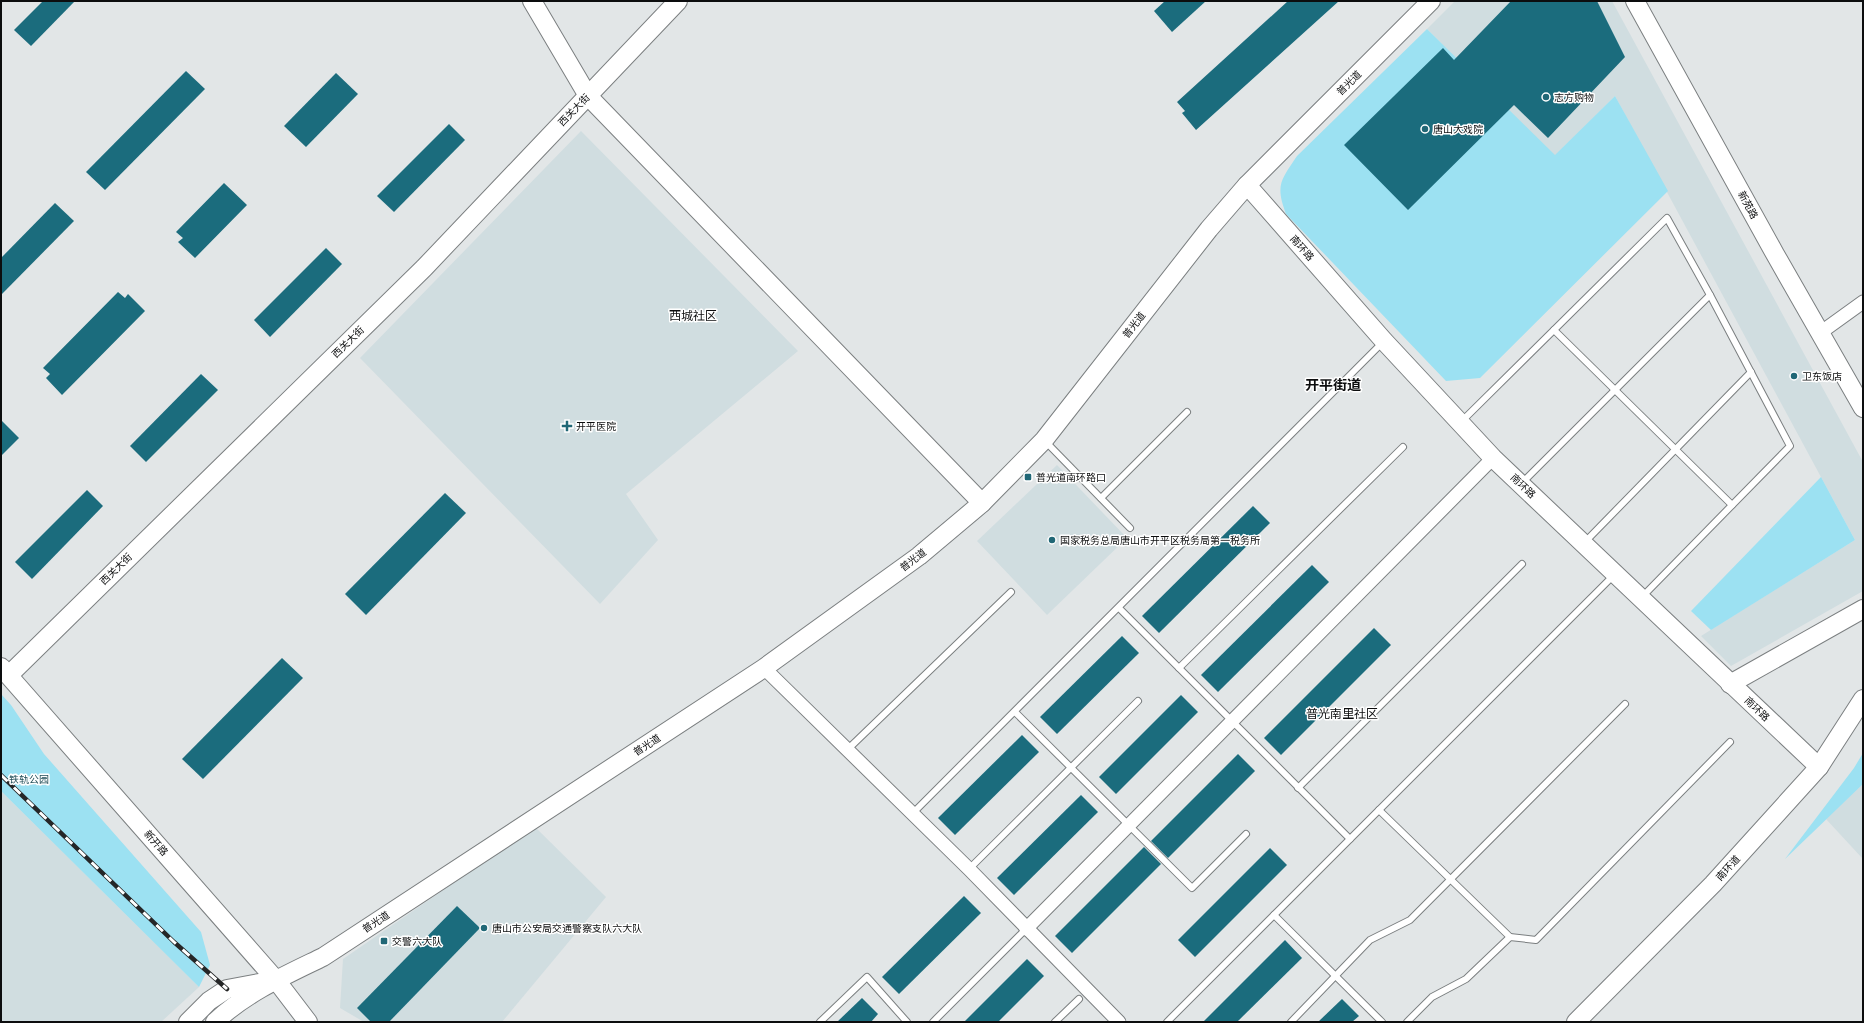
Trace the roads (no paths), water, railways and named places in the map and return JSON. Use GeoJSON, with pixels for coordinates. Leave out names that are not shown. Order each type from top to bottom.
{"type":"FeatureCollection","features":[{"type":"Feature","properties":{"kind":"street"},"geometry":{"type":"LineString","coordinates":[[532,1],[588,96],[982,504]]}},
{"type":"Feature","properties":{"kind":"street","name":"西关大街"},"geometry":{"type":"LineString","coordinates":[[5,671],[424,268],[678,1]]}},
{"type":"Feature","properties":{"kind":"street","name":"新苑路"},"geometry":{"type":"LineString","coordinates":[[1635,1],[1863,408]]}},
{"type":"Feature","properties":{"kind":"street","name":"普光道"},"geometry":{"type":"LineString","coordinates":[[215,1022],[228,1011],[276,980],[324,956],[764,668],[919,556],[982,504],[1044,440],[1209,229],[1247,185],[1425,3]]}},
{"type":"Feature","properties":{"kind":"street","name":"南环路"},"geometry":{"type":"LineString","coordinates":[[1247,185],[1384,341],[1493,458],[1819,767]]}},
{"type":"Feature","properties":{"kind":"street"},"geometry":{"type":"LineString","coordinates":[[1820,333],[1863,302]]}},
{"type":"Feature","properties":{"kind":"street"},"geometry":{"type":"LineString","coordinates":[[1026,929],[1493,458]]}},
{"type":"Feature","properties":{"kind":"street"},"geometry":{"type":"LineString","coordinates":[[1730,684],[1863,609]]}},
{"type":"Feature","properties":{"kind":"street"},"geometry":{"type":"LineString","coordinates":[[764,668],[969,869],[1026,929],[1119,1022]]}},
{"type":"Feature","properties":{"kind":"street","name":"新开路"},"geometry":{"type":"LineString","coordinates":[[5,671],[276,980],[308,1022]]}},
{"type":"Feature","properties":{"kind":"street","name":"南环道"},"geometry":{"type":"LineString","coordinates":[[1576,1022],[1713,884],[1819,767],[1863,699]]}},
{"type":"Feature","properties":{"kind":"street","name":"普光道"},"geometry":{"type":"LineString","coordinates":[[188,1022],[209,1001],[227,989],[276,980]]}},
{"type":"Feature","properties":{"kind":"lane"},"geometry":{"type":"LineString","coordinates":[[1460,423],[1667,218],[1710,295],[1790,446],[1641,598]]}},
{"type":"Feature","properties":{"kind":"lane"},"geometry":{"type":"LineString","coordinates":[[1521,484],[1710,295]]}},
{"type":"Feature","properties":{"kind":"lane"},"geometry":{"type":"LineString","coordinates":[[1554,330],[1732,505]]}},
{"type":"Feature","properties":{"kind":"lane"},"geometry":{"type":"LineString","coordinates":[[912,814],[1384,341]]}},
{"type":"Feature","properties":{"kind":"lane"},"geometry":{"type":"LineString","coordinates":[[1584,543],[1751,372]]}},
{"type":"Feature","properties":{"kind":"lane"},"geometry":{"type":"LineString","coordinates":[[1101,498],[1187,412]]}},
{"type":"Feature","properties":{"kind":"lane"},"geometry":{"type":"LineString","coordinates":[[1044,440],[1130,528]]}},
{"type":"Feature","properties":{"kind":"lane"},"geometry":{"type":"LineString","coordinates":[[1179,668],[1403,447]]}},
{"type":"Feature","properties":{"kind":"lane"},"geometry":{"type":"LineString","coordinates":[[1298,788],[1522,564]]}},
{"type":"Feature","properties":{"kind":"lane"},"geometry":{"type":"LineString","coordinates":[[1167,1022],[1615,574]]}},
{"type":"Feature","properties":{"kind":"lane"},"geometry":{"type":"LineString","coordinates":[[847,750],[1011,592]]}},
{"type":"Feature","properties":{"kind":"lane"},"geometry":{"type":"LineString","coordinates":[[1119,608],[1350,839]]}},
{"type":"Feature","properties":{"kind":"lane"},"geometry":{"type":"LineString","coordinates":[[969,869],[1138,701]]}},
{"type":"Feature","properties":{"kind":"lane"},"geometry":{"type":"LineString","coordinates":[[1291,1022],[1370,940],[1410,920],[1626,704]]}},
{"type":"Feature","properties":{"kind":"lane"},"geometry":{"type":"LineString","coordinates":[[1015,712],[1192,888],[1246,834]]}},
{"type":"Feature","properties":{"kind":"lane"},"geometry":{"type":"LineString","coordinates":[[1379,810],[1510,937],[1536,940],[1730,742]]}},
{"type":"Feature","properties":{"kind":"lane"},"geometry":{"type":"LineString","coordinates":[[1274,915],[1382,1022]]}},
{"type":"Feature","properties":{"kind":"lane"},"geometry":{"type":"LineString","coordinates":[[933,1022],[1026,929]]}},
{"type":"Feature","properties":{"kind":"lane"},"geometry":{"type":"LineString","coordinates":[[1407,1022],[1432,997],[1466,979],[1510,937]]}},
{"type":"Feature","properties":{"kind":"lane"},"geometry":{"type":"LineString","coordinates":[[820,1022],[867,978],[907,1022]]}},
{"type":"Feature","properties":{"kind":"lane"},"geometry":{"type":"LineString","coordinates":[[1055,1022],[1079,999]]}},
{"type":"Feature","properties":{"kind":"railway"},"geometry":{"type":"LineString","coordinates":[[1,775],[174,942],[227,989]]}},
{"type":"Feature","properties":{"kind":"place","name":"志方购物"},"geometry":{"type":"Point","coordinates":[1546,97]}},
{"type":"Feature","properties":{"kind":"place","name":"唐山大戏院"},"geometry":{"type":"Point","coordinates":[1425,129]}},
{"type":"Feature","properties":{"kind":"place","name":"卫东饭店"},"geometry":{"type":"Point","coordinates":[1794,376]}},
{"type":"Feature","properties":{"kind":"place","name":"开平医院"},"geometry":{"type":"Point","coordinates":[567,426]}},
{"type":"Feature","properties":{"kind":"place","name":"普光道南环路口"},"geometry":{"type":"Point","coordinates":[1028,477]}},
{"type":"Feature","properties":{"kind":"place","name":"国家税务总局唐山市开平区税务局第一税务所"},"geometry":{"type":"Point","coordinates":[1052,540]}},
{"type":"Feature","properties":{"kind":"place","name":"唐山市公安局交通警察支队六大队"},"geometry":{"type":"Point","coordinates":[484,928]}},
{"type":"Feature","properties":{"kind":"place","name":"交警六大队"},"geometry":{"type":"Point","coordinates":[384,941]}},
{"type":"Feature","properties":{"kind":"district","name":"西城社区"},"geometry":{"type":"Point","coordinates":[693,315]}},
{"type":"Feature","properties":{"kind":"district","name":"开平街道"},"geometry":{"type":"Point","coordinates":[1333,385]}},
{"type":"Feature","properties":{"kind":"district","name":"普光南里社区"},"geometry":{"type":"Point","coordinates":[1342,713]}},
{"type":"Feature","properties":{"kind":"park label","name":"铁轨公园"},"geometry":{"type":"Point","coordinates":[29,779]}}]}
